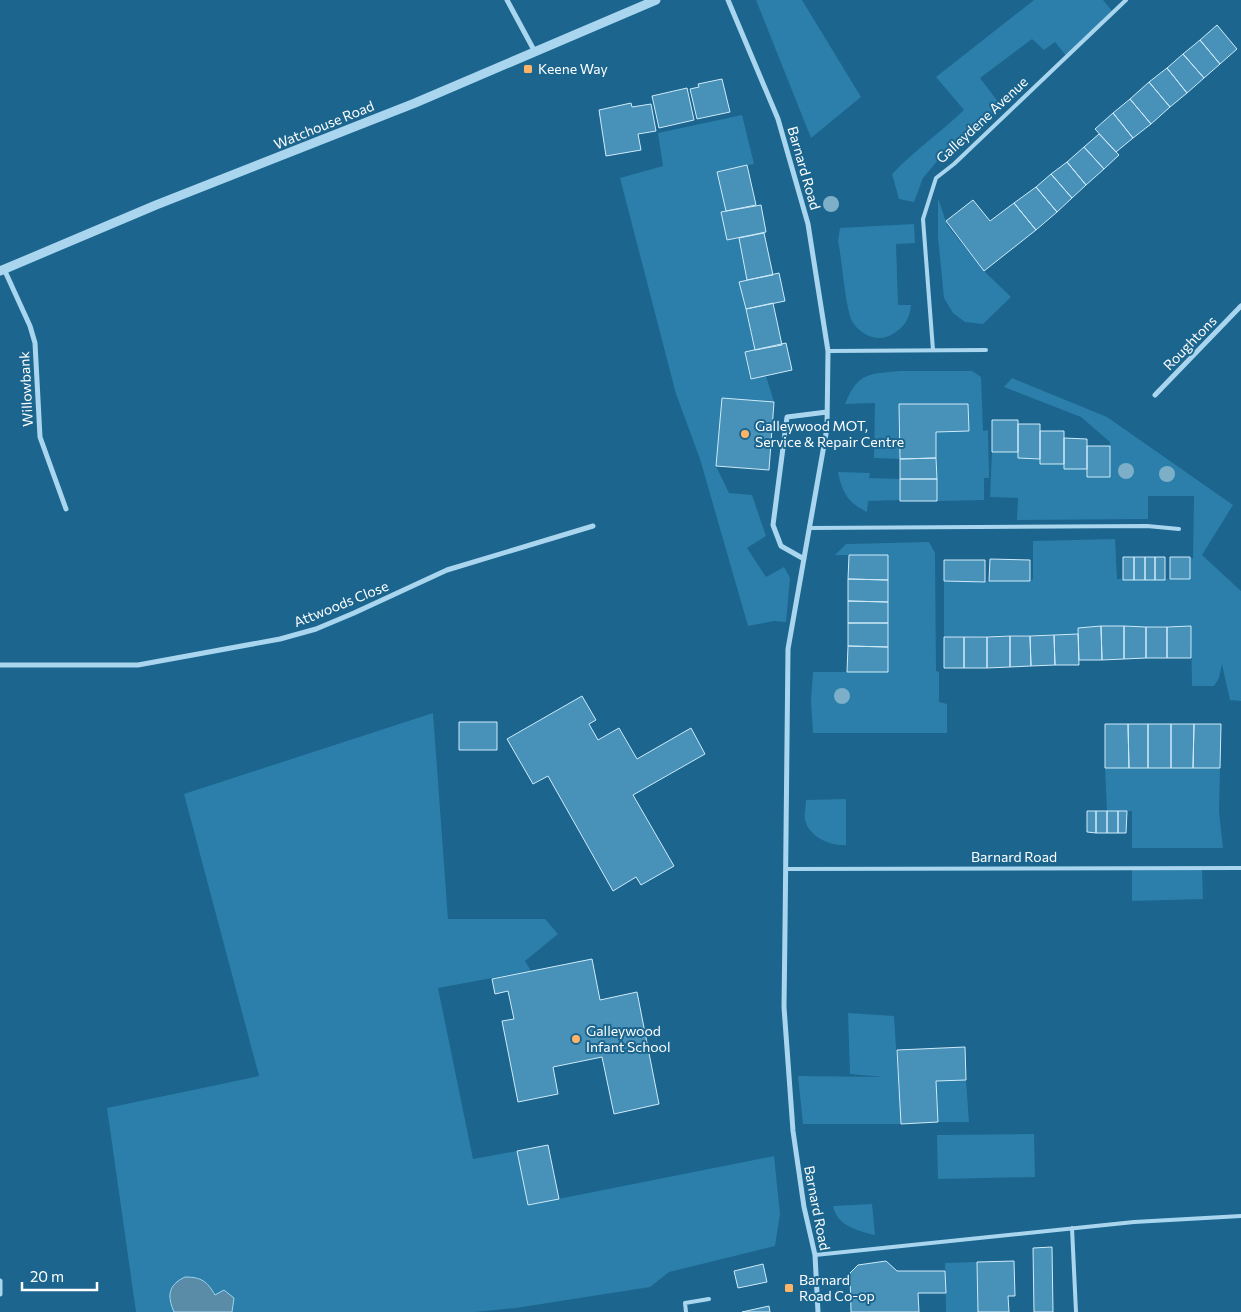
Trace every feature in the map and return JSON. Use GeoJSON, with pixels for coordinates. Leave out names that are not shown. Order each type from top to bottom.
{"type":"FeatureCollection","features":[{"type":"Feature","properties":{"kind":"street"},"geometry":{"type":"LineString","coordinates":[[508,0],[535,52]]}},
{"type":"Feature","properties":{"kind":"street","name":"Watchouse Road"},"geometry":{"type":"LineString","coordinates":[[2,270],[84,234],[390,113],[656,0]]}},
{"type":"Feature","properties":{"kind":"street","name":"Barnard Road"},"geometry":{"type":"LineString","coordinates":[[728,0],[778,119],[808,224],[828,351],[827,428],[788,649],[784,1007],[793,1131],[804,1207],[815,1255],[818,1312]]}},
{"type":"Feature","properties":{"kind":"street","name":"Willowbank"},"geometry":{"type":"LineString","coordinates":[[2,270],[30,326],[34,343],[40,437],[66,509]]}},
{"type":"Feature","properties":{"kind":"street","name":"Roughtons"},"geometry":{"type":"LineString","coordinates":[[1154,395],[1241,306]]}},
{"type":"Feature","properties":{"kind":"street"},"geometry":{"type":"LineString","coordinates":[[804,559],[780,546],[774,525],[787,417],[827,412]]}},
{"type":"Feature","properties":{"kind":"street","name":"Attwoods Close"},"geometry":{"type":"LineString","coordinates":[[0,665],[138,665],[280,640],[316,629],[354,614],[447,570],[593,526]]}},
{"type":"Feature","properties":{"kind":"street"},"geometry":{"type":"LineString","coordinates":[[0,1281],[0,1294]]}},
{"type":"Feature","properties":{"kind":"lane","name":"Galleydene Avenue"},"geometry":{"type":"LineString","coordinates":[[933,350],[923,219],[936,178],[954,164],[1126,0]]}},
{"type":"Feature","properties":{"kind":"lane"},"geometry":{"type":"LineString","coordinates":[[828,351],[986,350]]}},
{"type":"Feature","properties":{"kind":"lane"},"geometry":{"type":"LineString","coordinates":[[809,528],[1147,526],[1179,529]]}},
{"type":"Feature","properties":{"kind":"lane","name":"Barnard Road"},"geometry":{"type":"LineString","coordinates":[[786,869],[1241,868]]}},
{"type":"Feature","properties":{"kind":"lane"},"geometry":{"type":"LineString","coordinates":[[815,1255],[1134,1222],[1241,1216]]}},
{"type":"Feature","properties":{"kind":"lane"},"geometry":{"type":"LineString","coordinates":[[1072,1228],[1076,1312]]}},
{"type":"Feature","properties":{"kind":"lane"},"geometry":{"type":"LineString","coordinates":[[686,1312],[685,1303],[709,1299]]}},
{"type":"Feature","properties":{"kind":"shaded area"},"geometry":{"type":"Polygon","coordinates":[[[756,0],[802,0],[861,97],[811,138],[756,0]]]}},
{"type":"Feature","properties":{"kind":"shaded area"},"geometry":{"type":"Polygon","coordinates":[[[1034,0],[1103,0],[1113,12],[1067,57],[1055,42],[1044,50],[1032,39],[980,78],[1002,107],[945,152],[923,178],[914,202],[899,199],[892,174],[964,110],[936,77],[1034,0]]]}},
{"type":"Feature","properties":{"kind":"shaded area"},"geometry":{"type":"Polygon","coordinates":[[[742,115],[754,164],[717,172],[726,211],[721,212],[727,240],[739,238],[747,280],[739,282],[755,350],[745,352],[750,379],[766,376],[774,402],[722,398],[716,466],[729,493],[752,495],[766,536],[747,548],[766,577],[784,567],[790,578],[786,622],[774,621],[748,626],[700,459],[676,394],[620,178],[663,166],[658,133],[742,115]]]}},
{"type":"Feature","properties":{"kind":"shaded area"},"geometry":{"type":"Polygon","coordinates":[[[938,198],[947,225],[984,271],[1011,297],[983,324],[965,322],[953,313],[944,298],[938,237],[938,198]]]}},
{"type":"Feature","properties":{"kind":"shaded area"},"geometry":{"type":"Polygon","coordinates":[[[914,224],[915,243],[896,244],[898,305],[911,305],[908,319],[903,326],[891,335],[874,338],[859,330],[852,321],[838,241],[840,228],[914,224]]]}},
{"type":"Feature","properties":{"kind":"shaded area"},"geometry":{"type":"Polygon","coordinates":[[[900,371],[972,371],[981,377],[983,431],[988,430],[989,478],[984,478],[984,500],[937,501],[936,432],[969,431],[968,404],[899,405],[900,459],[874,458],[875,403],[845,404],[860,380],[872,374],[900,371]]]}},
{"type":"Feature","properties":{"kind":"shaded area"},"geometry":{"type":"Polygon","coordinates":[[[1012,378],[1107,417],[1233,505],[1202,555],[1241,591],[1241,701],[1230,700],[1222,664],[1219,678],[1214,686],[1192,686],[1191,626],[1078,628],[1078,634],[944,637],[944,581],[1030,581],[1033,579],[1033,541],[1115,539],[1117,579],[1190,579],[1190,557],[1193,559],[1194,496],[1148,496],[1148,519],[1017,520],[1018,498],[990,497],[992,452],[1018,452],[1018,458],[1040,459],[1040,464],[1064,464],[1065,469],[1087,469],[1087,477],[1110,477],[1110,442],[1081,417],[1004,387],[1012,378]]]}},
{"type":"Feature","properties":{"kind":"shaded area"},"geometry":{"type":"Polygon","coordinates":[[[838,472],[870,473],[869,478],[900,479],[900,500],[868,501],[867,512],[860,509],[844,491],[838,472]]]}},
{"type":"Feature","properties":{"kind":"shaded area"},"geometry":{"type":"Polygon","coordinates":[[[929,542],[935,553],[936,671],[939,672],[939,702],[947,704],[947,733],[813,733],[811,701],[813,672],[888,672],[888,555],[835,555],[846,544],[929,542]]]}},
{"type":"Feature","properties":{"kind":"shaded area"},"geometry":{"type":"Polygon","coordinates":[[[433,713],[448,919],[545,919],[558,934],[525,961],[531,971],[438,988],[473,1159],[517,1151],[528,1205],[774,1156],[780,1214],[775,1246],[669,1272],[650,1287],[516,1308],[475,1312],[136,1312],[107,1108],[259,1076],[184,794],[433,713]]]}},
{"type":"Feature","properties":{"kind":"shaded area"},"geometry":{"type":"Polygon","coordinates":[[[1105,768],[1220,768],[1219,812],[1223,848],[1132,848],[1132,811],[1107,811],[1105,768]]]}},
{"type":"Feature","properties":{"kind":"shaded area"},"geometry":{"type":"Polygon","coordinates":[[[846,799],[846,845],[833,844],[816,836],[807,826],[805,820],[806,800],[846,799]]]}},
{"type":"Feature","properties":{"kind":"shaded area"},"geometry":{"type":"Polygon","coordinates":[[[1132,868],[1202,868],[1203,899],[1132,901],[1132,868]]]}},
{"type":"Feature","properties":{"kind":"shaded area"},"geometry":{"type":"Polygon","coordinates":[[[848,1013],[894,1016],[901,1124],[803,1124],[798,1076],[883,1077],[850,1074],[848,1013]]]}},
{"type":"Feature","properties":{"kind":"shaded area"},"geometry":{"type":"Polygon","coordinates":[[[966,1080],[969,1122],[938,1122],[936,1081],[966,1080]]]}},
{"type":"Feature","properties":{"kind":"shaded area"},"geometry":{"type":"Polygon","coordinates":[[[1034,1134],[1035,1177],[938,1179],[937,1135],[1034,1134]]]}},
{"type":"Feature","properties":{"kind":"shaded area"},"geometry":{"type":"Polygon","coordinates":[[[872,1204],[875,1235],[855,1229],[844,1223],[835,1213],[833,1206],[872,1204]]]}},
{"type":"Feature","properties":{"kind":"shaded area"},"geometry":{"type":"Polygon","coordinates":[[[977,1262],[978,1312],[946,1312],[945,1263],[977,1262]]]}},
{"type":"Feature","properties":{"kind":"shaded area"},"geometry":{"type":"Polygon","coordinates":[[[185,1277],[203,1281],[215,1295],[224,1290],[234,1298],[232,1312],[174,1312],[170,1301],[170,1292],[179,1280],[185,1277]]]}},
{"type":"Feature","properties":{"kind":"building"},"geometry":{"type":"Polygon","coordinates":[[[1217,25],[1237,49],[1220,64],[1200,40],[1217,25]]]}},
{"type":"Feature","properties":{"kind":"building"},"geometry":{"type":"Polygon","coordinates":[[[1200,40],[1220,64],[1204,78],[1183,54],[1200,40]]]}},
{"type":"Feature","properties":{"kind":"building"},"geometry":{"type":"Polygon","coordinates":[[[1183,54],[1204,78],[1187,93],[1167,68],[1183,54]]]}},
{"type":"Feature","properties":{"kind":"building"},"geometry":{"type":"Polygon","coordinates":[[[1167,68],[1187,93],[1170,107],[1149,82],[1167,68]]]}},
{"type":"Feature","properties":{"kind":"building"},"geometry":{"type":"Polygon","coordinates":[[[722,79],[730,112],[697,119],[690,89],[699,87],[698,84],[722,79]]]}},
{"type":"Feature","properties":{"kind":"building"},"geometry":{"type":"Polygon","coordinates":[[[1149,82],[1170,107],[1151,124],[1130,99],[1149,82]]]}},
{"type":"Feature","properties":{"kind":"building"},"geometry":{"type":"Polygon","coordinates":[[[687,88],[694,120],[659,128],[652,96],[687,88]]]}},
{"type":"Feature","properties":{"kind":"building"},"geometry":{"type":"Polygon","coordinates":[[[1130,99],[1151,124],[1133,138],[1113,113],[1130,99]]]}},
{"type":"Feature","properties":{"kind":"building"},"geometry":{"type":"Polygon","coordinates":[[[631,103],[632,107],[651,104],[656,131],[638,134],[641,150],[606,156],[599,110],[631,103]]]}},
{"type":"Feature","properties":{"kind":"building"},"geometry":{"type":"Polygon","coordinates":[[[1113,113],[1133,138],[1116,152],[1095,129],[1113,113]]]}},
{"type":"Feature","properties":{"kind":"building"},"geometry":{"type":"Polygon","coordinates":[[[1099,134],[1119,155],[1104,169],[1084,147],[1099,134]]]}},
{"type":"Feature","properties":{"kind":"building"},"geometry":{"type":"Polygon","coordinates":[[[1084,147],[1104,169],[1086,185],[1067,162],[1084,147]]]}},
{"type":"Feature","properties":{"kind":"building"},"geometry":{"type":"Polygon","coordinates":[[[1067,162],[1086,185],[1072,198],[1051,174],[1067,162]]]}},
{"type":"Feature","properties":{"kind":"building"},"geometry":{"type":"Polygon","coordinates":[[[747,165],[756,205],[726,211],[717,172],[747,165]]]}},
{"type":"Feature","properties":{"kind":"building"},"geometry":{"type":"Polygon","coordinates":[[[1051,174],[1072,198],[1057,212],[1036,187],[1051,174]]]}},
{"type":"Feature","properties":{"kind":"building"},"geometry":{"type":"Polygon","coordinates":[[[1036,187],[1057,212],[1036,230],[1014,203],[1036,187]]]}},
{"type":"Feature","properties":{"kind":"building"},"geometry":{"type":"Polygon","coordinates":[[[973,200],[990,221],[1014,203],[1036,230],[984,271],[946,221],[973,200]]]}},
{"type":"Feature","properties":{"kind":"building"},"geometry":{"type":"Polygon","coordinates":[[[761,205],[766,232],[727,240],[721,212],[761,205]]]}},
{"type":"Feature","properties":{"kind":"building"},"geometry":{"type":"Polygon","coordinates":[[[764,233],[773,275],[747,280],[739,238],[764,233]]]}},
{"type":"Feature","properties":{"kind":"building"},"geometry":{"type":"Polygon","coordinates":[[[779,273],[785,301],[746,309],[739,282],[779,273]]]}},
{"type":"Feature","properties":{"kind":"building"},"geometry":{"type":"Polygon","coordinates":[[[773,303],[782,345],[755,350],[746,309],[773,303]]]}},
{"type":"Feature","properties":{"kind":"building"},"geometry":{"type":"Polygon","coordinates":[[[786,343],[792,370],[751,379],[745,352],[786,343]]]}},
{"type":"Feature","properties":{"kind":"building","name":"Galleywood MOT, Service & Repair Centre"},"geometry":{"type":"Polygon","coordinates":[[[722,398],[774,402],[769,470],[716,466],[722,398]]]}},
{"type":"Feature","properties":{"kind":"building"},"geometry":{"type":"Polygon","coordinates":[[[899,404],[968,404],[969,431],[936,432],[936,458],[900,459],[899,404]]]}},
{"type":"Feature","properties":{"kind":"building"},"geometry":{"type":"Polygon","coordinates":[[[992,420],[1018,420],[1018,452],[992,452],[992,420]]]}},
{"type":"Feature","properties":{"kind":"building"},"geometry":{"type":"Polygon","coordinates":[[[1018,424],[1040,424],[1040,459],[1018,458],[1018,424]]]}},
{"type":"Feature","properties":{"kind":"building"},"geometry":{"type":"Polygon","coordinates":[[[1040,431],[1064,431],[1064,464],[1040,464],[1040,431]]]}},
{"type":"Feature","properties":{"kind":"building"},"geometry":{"type":"Polygon","coordinates":[[[1064,438],[1087,439],[1087,469],[1064,469],[1064,438]]]}},
{"type":"Feature","properties":{"kind":"building"},"geometry":{"type":"Polygon","coordinates":[[[1087,446],[1110,446],[1110,477],[1087,477],[1087,446]]]}},
{"type":"Feature","properties":{"kind":"building"},"geometry":{"type":"Polygon","coordinates":[[[936,458],[937,479],[900,479],[900,459],[936,458]]]}},
{"type":"Feature","properties":{"kind":"building"},"geometry":{"type":"Polygon","coordinates":[[[900,479],[937,479],[937,501],[900,501],[900,479]]]}},
{"type":"Feature","properties":{"kind":"building"},"geometry":{"type":"Polygon","coordinates":[[[849,555],[888,555],[888,580],[848,579],[849,555]]]}},
{"type":"Feature","properties":{"kind":"building"},"geometry":{"type":"Polygon","coordinates":[[[1123,557],[1134,557],[1134,580],[1123,580],[1123,557]]]}},
{"type":"Feature","properties":{"kind":"building"},"geometry":{"type":"Polygon","coordinates":[[[1134,557],[1145,557],[1145,580],[1134,580],[1134,557]]]}},
{"type":"Feature","properties":{"kind":"building"},"geometry":{"type":"Polygon","coordinates":[[[1145,557],[1155,557],[1155,580],[1145,580],[1145,557]]]}},
{"type":"Feature","properties":{"kind":"building"},"geometry":{"type":"Polygon","coordinates":[[[1155,557],[1165,557],[1165,580],[1155,580],[1155,557]]]}},
{"type":"Feature","properties":{"kind":"building"},"geometry":{"type":"Polygon","coordinates":[[[1170,557],[1190,557],[1190,579],[1170,579],[1170,557]]]}},
{"type":"Feature","properties":{"kind":"building"},"geometry":{"type":"Polygon","coordinates":[[[990,559],[1030,560],[1030,581],[989,581],[990,559]]]}},
{"type":"Feature","properties":{"kind":"building"},"geometry":{"type":"Polygon","coordinates":[[[944,560],[985,560],[985,582],[944,581],[944,560]]]}},
{"type":"Feature","properties":{"kind":"building"},"geometry":{"type":"Polygon","coordinates":[[[848,579],[888,580],[888,602],[848,601],[848,579]]]}},
{"type":"Feature","properties":{"kind":"building"},"geometry":{"type":"Polygon","coordinates":[[[848,601],[888,602],[888,623],[848,623],[848,601]]]}},
{"type":"Feature","properties":{"kind":"building"},"geometry":{"type":"Polygon","coordinates":[[[848,623],[888,623],[888,647],[848,646],[848,623]]]}},
{"type":"Feature","properties":{"kind":"building"},"geometry":{"type":"Polygon","coordinates":[[[1101,626],[1102,660],[1079,660],[1078,628],[1101,626]]]}},
{"type":"Feature","properties":{"kind":"building"},"geometry":{"type":"Polygon","coordinates":[[[1101,626],[1124,626],[1124,659],[1102,660],[1101,626]]]}},
{"type":"Feature","properties":{"kind":"building"},"geometry":{"type":"Polygon","coordinates":[[[1124,626],[1146,627],[1146,658],[1124,659],[1124,626]]]}},
{"type":"Feature","properties":{"kind":"building"},"geometry":{"type":"Polygon","coordinates":[[[1191,626],[1191,658],[1167,658],[1167,627],[1191,626]]]}},
{"type":"Feature","properties":{"kind":"building"},"geometry":{"type":"Polygon","coordinates":[[[1146,627],[1167,627],[1167,658],[1146,658],[1146,627]]]}},
{"type":"Feature","properties":{"kind":"building"},"geometry":{"type":"Polygon","coordinates":[[[1078,634],[1079,665],[1055,665],[1054,635],[1078,634]]]}},
{"type":"Feature","properties":{"kind":"building"},"geometry":{"type":"Polygon","coordinates":[[[1054,635],[1055,665],[1031,666],[1030,636],[1054,635]]]}},
{"type":"Feature","properties":{"kind":"building"},"geometry":{"type":"Polygon","coordinates":[[[1010,636],[1010,667],[987,668],[987,637],[1010,636]]]}},
{"type":"Feature","properties":{"kind":"building"},"geometry":{"type":"Polygon","coordinates":[[[1010,636],[1030,636],[1031,666],[1010,667],[1010,636]]]}},
{"type":"Feature","properties":{"kind":"building"},"geometry":{"type":"Polygon","coordinates":[[[944,637],[964,637],[964,668],[944,668],[944,637]]]}},
{"type":"Feature","properties":{"kind":"building"},"geometry":{"type":"Polygon","coordinates":[[[964,637],[987,637],[987,668],[964,668],[964,637]]]}},
{"type":"Feature","properties":{"kind":"building"},"geometry":{"type":"Polygon","coordinates":[[[848,646],[888,647],[888,672],[847,672],[848,646]]]}},
{"type":"Feature","properties":{"kind":"building"},"geometry":{"type":"Polygon","coordinates":[[[582,696],[596,720],[589,724],[598,740],[619,728],[637,759],[691,728],[705,754],[633,795],[674,866],[641,885],[636,877],[613,891],[548,776],[533,784],[507,739],[582,696]]]}},
{"type":"Feature","properties":{"kind":"building"},"geometry":{"type":"Polygon","coordinates":[[[459,722],[497,722],[497,750],[459,750],[459,722]]]}},
{"type":"Feature","properties":{"kind":"building"},"geometry":{"type":"Polygon","coordinates":[[[1105,724],[1128,724],[1129,768],[1105,768],[1105,724]]]}},
{"type":"Feature","properties":{"kind":"building"},"geometry":{"type":"Polygon","coordinates":[[[1128,724],[1148,724],[1148,768],[1129,768],[1128,724]]]}},
{"type":"Feature","properties":{"kind":"building"},"geometry":{"type":"Polygon","coordinates":[[[1148,724],[1171,724],[1171,768],[1148,768],[1148,724]]]}},
{"type":"Feature","properties":{"kind":"building"},"geometry":{"type":"Polygon","coordinates":[[[1171,724],[1194,724],[1193,768],[1171,768],[1171,724]]]}},
{"type":"Feature","properties":{"kind":"building"},"geometry":{"type":"Polygon","coordinates":[[[1194,724],[1221,724],[1220,768],[1193,768],[1194,724]]]}},
{"type":"Feature","properties":{"kind":"building"},"geometry":{"type":"Polygon","coordinates":[[[1087,811],[1096,811],[1096,833],[1087,832],[1087,811]]]}},
{"type":"Feature","properties":{"kind":"building"},"geometry":{"type":"Polygon","coordinates":[[[1096,811],[1107,811],[1107,833],[1096,833],[1096,811]]]}},
{"type":"Feature","properties":{"kind":"building"},"geometry":{"type":"Polygon","coordinates":[[[1107,811],[1118,811],[1118,833],[1107,833],[1107,811]]]}},
{"type":"Feature","properties":{"kind":"building"},"geometry":{"type":"Polygon","coordinates":[[[1118,811],[1127,811],[1126,833],[1118,833],[1118,811]]]}},
{"type":"Feature","properties":{"kind":"building","name":"Galleywood Infant School"},"geometry":{"type":"Polygon","coordinates":[[[592,959],[600,1000],[637,992],[659,1104],[614,1114],[602,1057],[553,1067],[558,1094],[518,1102],[502,1021],[514,1019],[508,991],[495,994],[492,979],[592,959]]]}},
{"type":"Feature","properties":{"kind":"building"},"geometry":{"type":"Polygon","coordinates":[[[965,1047],[966,1080],[936,1081],[938,1122],[901,1124],[897,1050],[965,1047]]]}},
{"type":"Feature","properties":{"kind":"building"},"geometry":{"type":"Polygon","coordinates":[[[548,1145],[559,1199],[528,1205],[517,1151],[548,1145]]]}},
{"type":"Feature","properties":{"kind":"building"},"geometry":{"type":"Polygon","coordinates":[[[1052,1247],[1053,1312],[1034,1312],[1033,1248],[1052,1247]]]}},
{"type":"Feature","properties":{"kind":"building"},"geometry":{"type":"Polygon","coordinates":[[[886,1261],[897,1271],[945,1271],[946,1293],[918,1293],[919,1312],[851,1312],[850,1273],[858,1265],[886,1261]]]}},
{"type":"Feature","properties":{"kind":"building"},"geometry":{"type":"Polygon","coordinates":[[[1014,1261],[1015,1296],[1008,1296],[1009,1312],[978,1312],[977,1262],[1014,1261]]]}},
{"type":"Feature","properties":{"kind":"building"},"geometry":{"type":"Polygon","coordinates":[[[763,1264],[767,1282],[738,1288],[734,1271],[763,1264]]]}},
{"type":"Feature","properties":{"kind":"building"},"geometry":{"type":"Polygon","coordinates":[[[769,1306],[770,1312],[742,1312],[769,1306]]]}},
{"type":"Feature","properties":{"kind":"place","name":"Keene Way"},"geometry":{"type":"Point","coordinates":[528,69]}},
{"type":"Feature","properties":{"kind":"place","name":"Galleywood MOT, Service & Repair Centre"},"geometry":{"type":"Point","coordinates":[745,434]}},
{"type":"Feature","properties":{"kind":"place","name":"Galleywood Infant School"},"geometry":{"type":"Point","coordinates":[576,1039]}},
{"type":"Feature","properties":{"kind":"place","name":"Barnard Road Co-op"},"geometry":{"type":"Point","coordinates":[789,1288]}}]}
